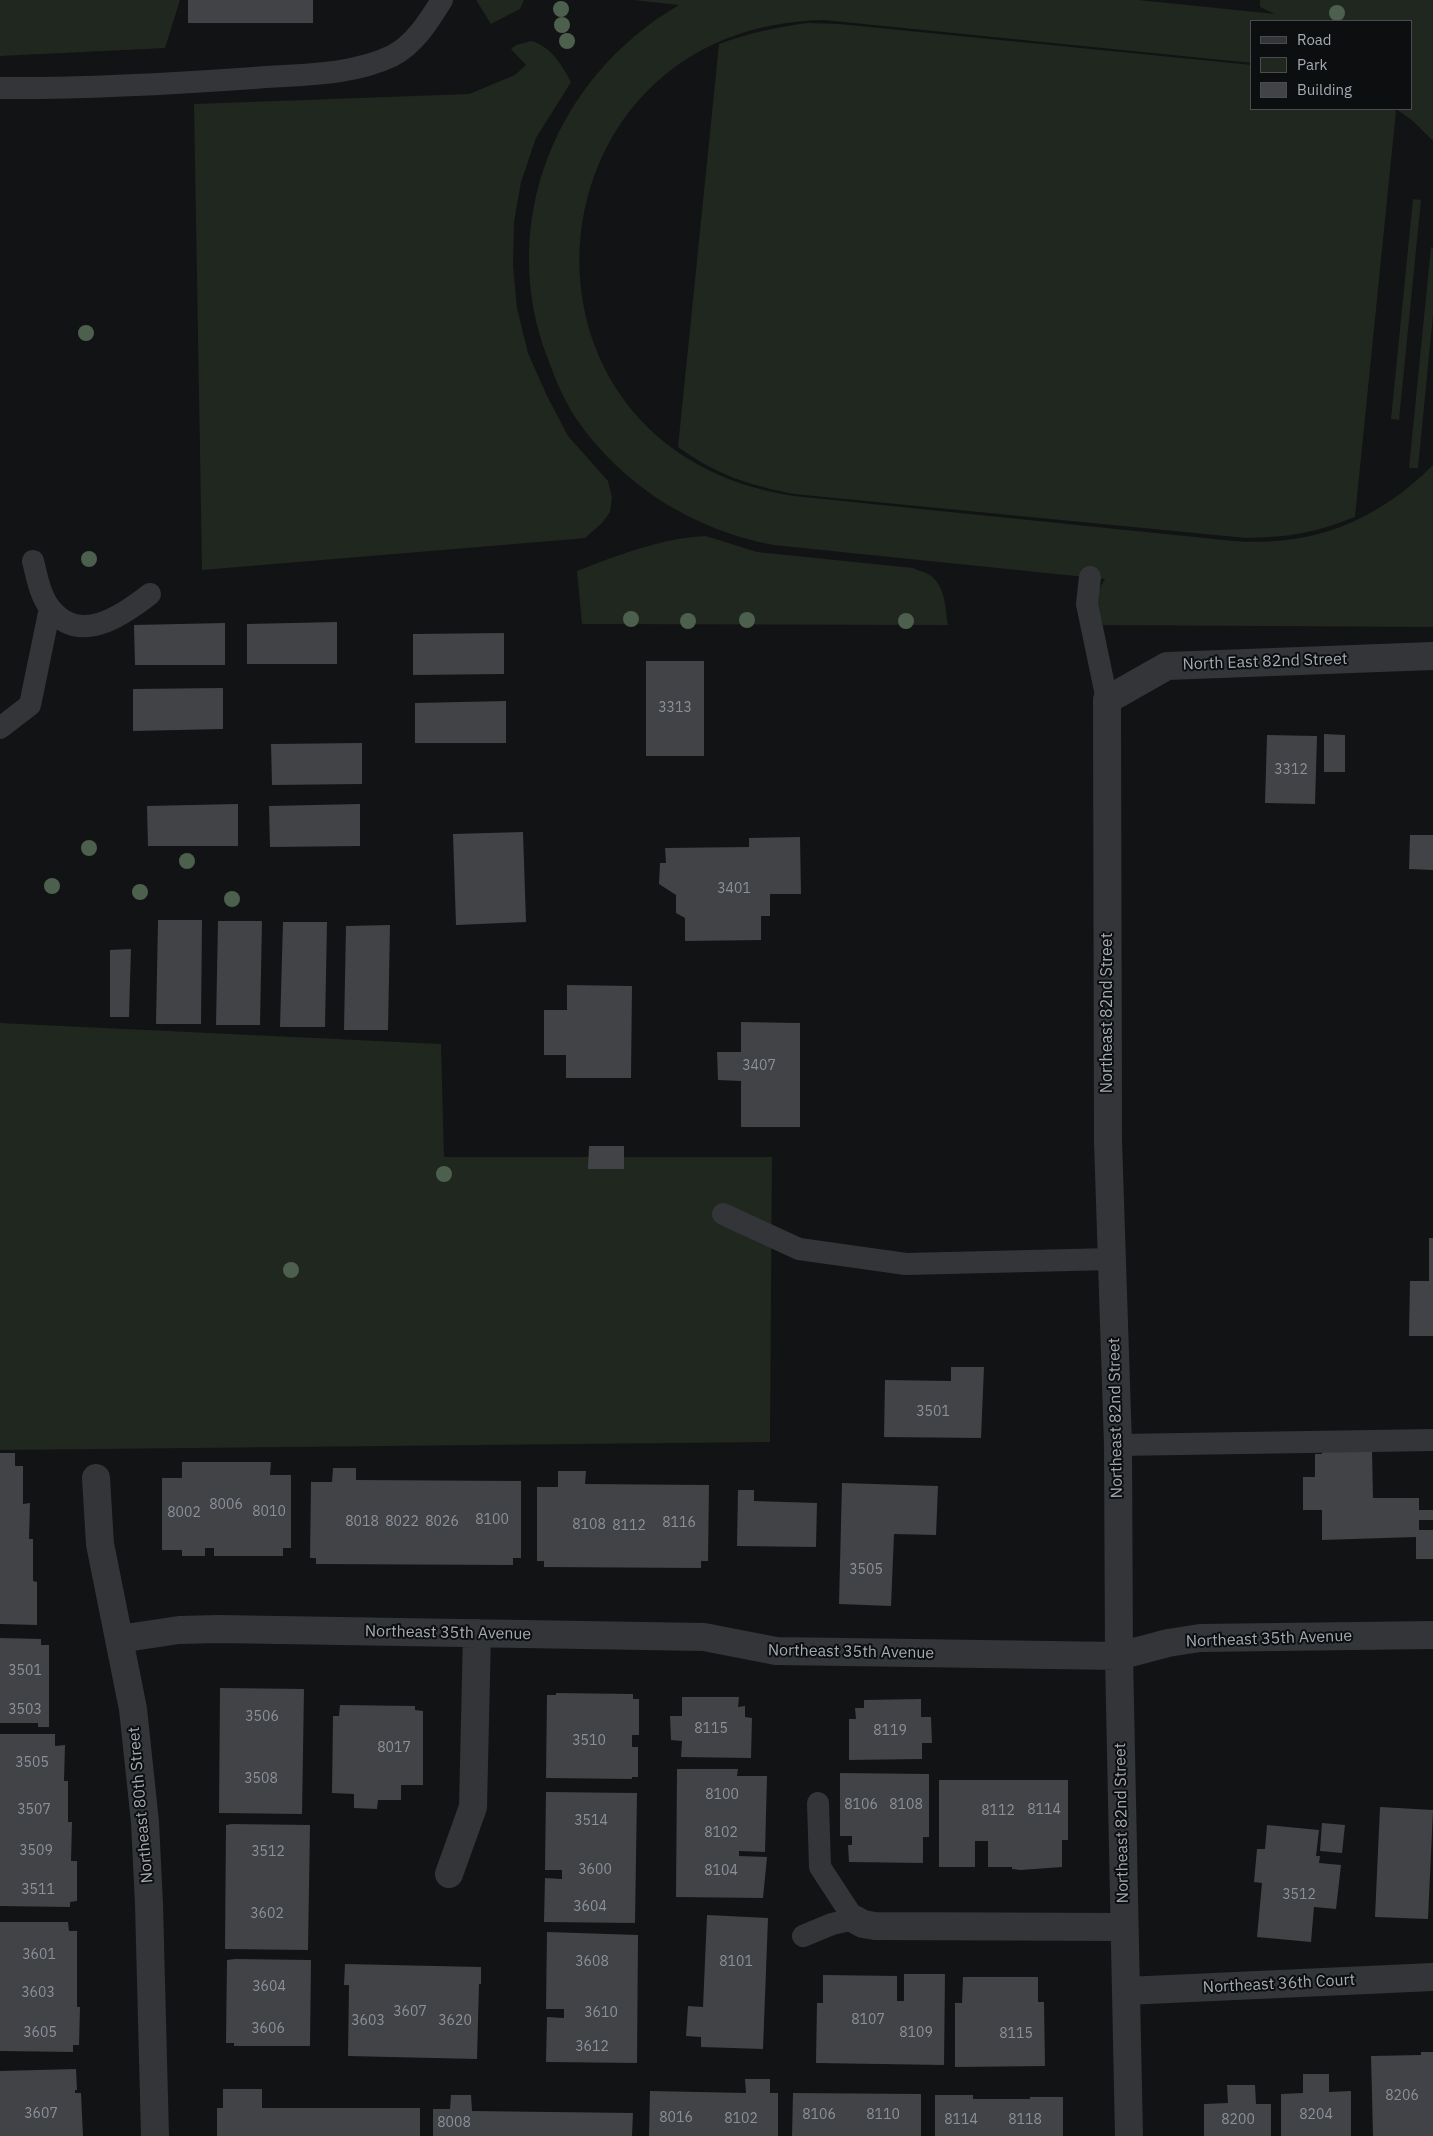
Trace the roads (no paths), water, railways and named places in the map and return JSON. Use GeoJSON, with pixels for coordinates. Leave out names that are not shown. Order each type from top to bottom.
{"type":"FeatureCollection","features":[{"type":"Feature","properties":{"kind":"street","name":"North East 82nd Street"},"geometry":{"type":"LineString","coordinates":[[1107,700],[1167,666],[1433,656]]}},
{"type":"Feature","properties":{"kind":"street","name":"Northeast 82nd Street"},"geometry":{"type":"LineString","coordinates":[[1107,700],[1108,1141],[1118,1445],[1119,1656],[1129,2136]]}},
{"type":"Feature","properties":{"kind":"street","name":"Northeast 80th Street"},"geometry":{"type":"LineString","coordinates":[[96,1478],[100,1544],[133,1709],[145,1822],[155,2136]]}},
{"type":"Feature","properties":{"kind":"street","name":"Northeast 35th Avenue"},"geometry":{"type":"LineString","coordinates":[[119,1639],[179,1630],[477,1633],[704,1637],[776,1651],[1119,1656],[1168,1643],[1200,1638],[1433,1635]]}},
{"type":"Feature","properties":{"kind":"street"},"geometry":{"type":"LineString","coordinates":[[449,1874],[473,1807],[477,1633]]}},
{"type":"Feature","properties":{"kind":"street"},"geometry":{"type":"LineString","coordinates":[[854,1919],[863,1924],[875,1926],[1124,1927]]}},
{"type":"Feature","properties":{"kind":"street","name":"Northeast 36th Court"},"geometry":{"type":"LineString","coordinates":[[1126,1991],[1433,1977]]}},
{"type":"Feature","properties":{"kind":"lane"},"geometry":{"type":"LineString","coordinates":[[0,88],[136,86],[325,72],[368,66],[394,55],[416,38],[442,0]]}},
{"type":"Feature","properties":{"kind":"lane"},"geometry":{"type":"LineString","coordinates":[[33,561],[40,588],[50,608],[66,622],[84,628],[124,614],[150,594]]}},
{"type":"Feature","properties":{"kind":"lane"},"geometry":{"type":"LineString","coordinates":[[1090,577],[1087,604],[1107,700]]}},
{"type":"Feature","properties":{"kind":"lane"},"geometry":{"type":"LineString","coordinates":[[0,728],[30,705],[50,608]]}},
{"type":"Feature","properties":{"kind":"lane"},"geometry":{"type":"LineString","coordinates":[[723,1214],[799,1249],[906,1264],[1112,1259]]}},
{"type":"Feature","properties":{"kind":"lane"},"geometry":{"type":"LineString","coordinates":[[1118,1445],[1433,1440]]}},
{"type":"Feature","properties":{"kind":"lane"},"geometry":{"type":"LineString","coordinates":[[803,1936],[832,1924],[854,1919],[820,1867],[818,1803]]}}]}
